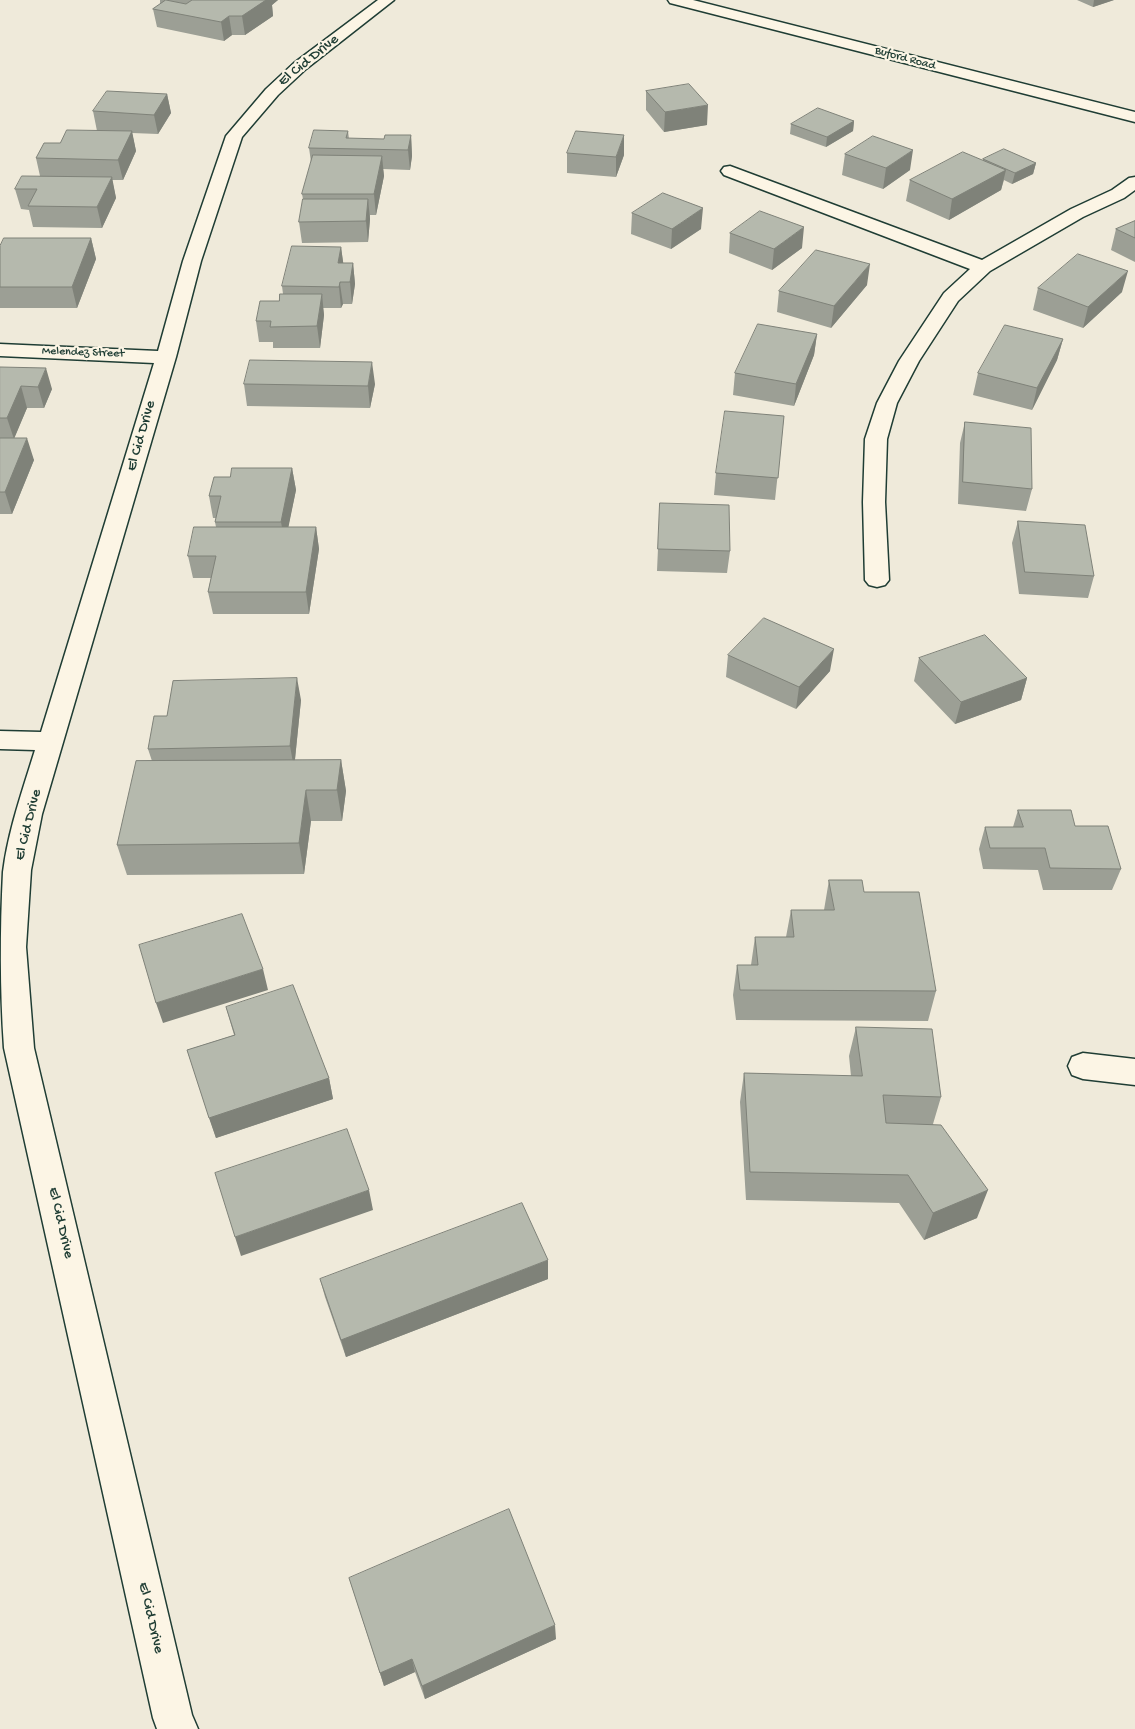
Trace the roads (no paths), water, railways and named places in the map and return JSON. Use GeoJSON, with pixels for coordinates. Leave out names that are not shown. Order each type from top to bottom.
{"type":"FeatureCollection","features":[{"type":"Feature","properties":{"kind":"street","name":"El Cid Drive"},"geometry":{"type":"LineString","coordinates":[[178,1729],[171,1709],[19,1048],[12,947],[17,870],[29,814],[166,356],[192,261],[234,136],[272,92],[300,66],[387,0]]}},
{"type":"Feature","properties":{"kind":"street","name":"Buford Road"},"geometry":{"type":"LineString","coordinates":[[675,0],[1135,117]]}},
{"type":"Feature","properties":{"kind":"street"},"geometry":{"type":"LineString","coordinates":[[730,171],[983,267]]}},
{"type":"Feature","properties":{"kind":"street"},"geometry":{"type":"LineString","coordinates":[[876,580],[874,502],[876,439],[887,403],[909,361],[951,297],[983,267],[1077,213],[1118,194],[1135,182]]}},
{"type":"Feature","properties":{"kind":"street","name":"Melendez Street"},"geometry":{"type":"LineString","coordinates":[[0,350],[166,356]]}},
{"type":"Feature","properties":{"kind":"street"},"geometry":{"type":"LineString","coordinates":[[0,740],[52,741]]}},
{"type":"Feature","properties":{"kind":"street"},"geometry":{"type":"LineString","coordinates":[[1083,1066],[1135,1072]]}}]}
